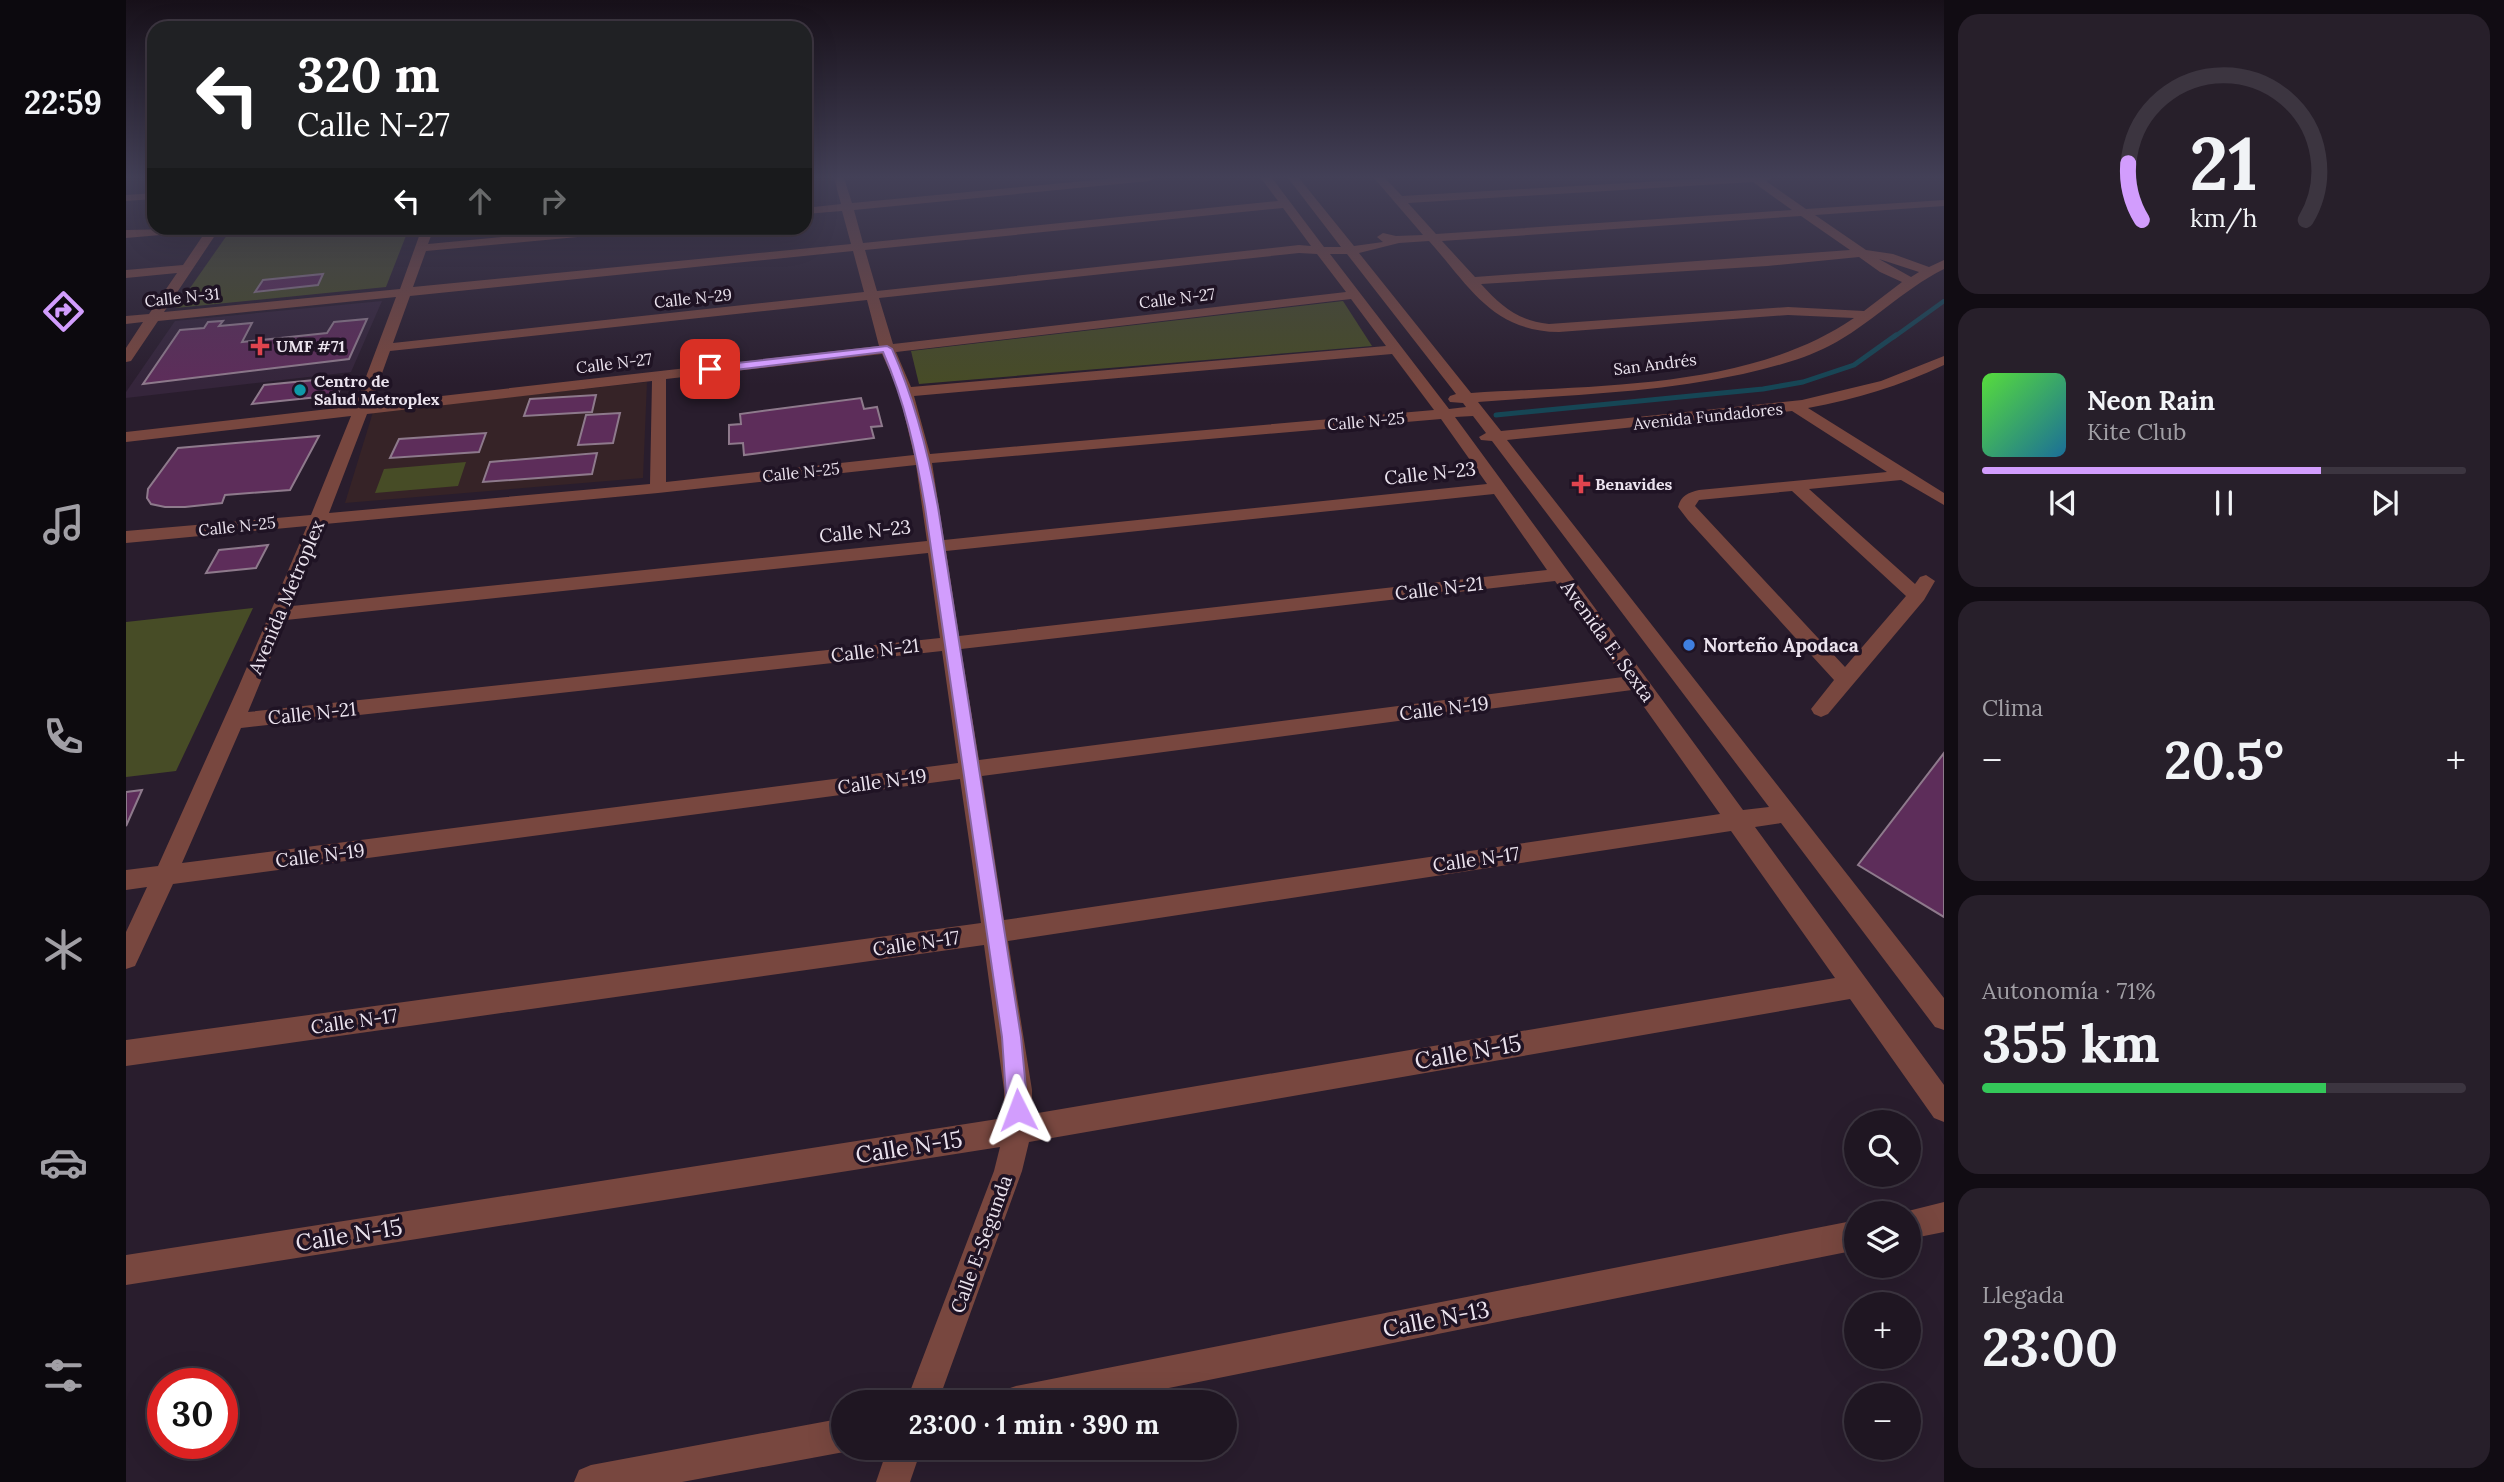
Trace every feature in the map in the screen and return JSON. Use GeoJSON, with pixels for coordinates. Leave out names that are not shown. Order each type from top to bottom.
{"type":"FeatureCollection","features":[{"type":"Feature","properties":{"kind":"street"},"geometry":{"type":"LineString","coordinates":[[126,358],[201,247]]}},
{"type":"Feature","properties":{"kind":"street"},"geometry":{"type":"LineString","coordinates":[[421,248],[430,247]]}},
{"type":"Feature","properties":{"kind":"street","name":"Calle N-31"},"geometry":{"type":"LineString","coordinates":[[126,320],[867,247]]}},
{"type":"Feature","properties":{"kind":"street","name":"Calle N-29"},"geometry":{"type":"LineString","coordinates":[[383,348],[873,297],[1312,247]]}},
{"type":"Feature","properties":{"kind":"street","name":"Avenida E. Sexta"},"geometry":{"type":"LineString","coordinates":[[1313,247],[1356,295],[1440,407],[1944,1108]]}},
{"type":"Feature","properties":{"kind":"street","name":"Avenida E. Sexta"},"geometry":{"type":"LineString","coordinates":[[1348,247],[1944,1018]]}},
{"type":"Feature","properties":{"kind":"street"},"geometry":{"type":"LineString","coordinates":[[1442,247],[1503,315],[1525,326],[1559,328],[1787,311],[1867,315],[1920,275],[1944,264]]}},
{"type":"Feature","properties":{"kind":"street"},"geometry":{"type":"LineString","coordinates":[[1854,247],[1884,269],[1940,281]]}},
{"type":"Feature","properties":{"kind":"street","name":"Avenida Metroplex"},"geometry":{"type":"LineString","coordinates":[[126,958],[166,875],[320,518],[421,248]]}},
{"type":"Feature","properties":{"kind":"street","name":"Calle E-Segunda"},"geometry":{"type":"LineString","coordinates":[[859,248],[887,349],[906,392],[923,459],[1018,1090],[1018,1129],[994,1215],[927,1390]]}},
{"type":"Feature","properties":{"kind":"street"},"geometry":{"type":"LineString","coordinates":[[1471,281],[1767,262],[1862,253],[1889,257],[1920,275]]}},
{"type":"Feature","properties":{"kind":"street"},"geometry":{"type":"LineString","coordinates":[[126,274],[186,268]]}},
{"type":"Feature","properties":{"kind":"street","name":"Calle N-27"},"geometry":{"type":"LineString","coordinates":[[126,438],[1356,295]]}},
{"type":"Feature","properties":{"kind":"street","name":"San Andrés"},"geometry":{"type":"LineString","coordinates":[[1471,404],[1759,366],[1806,351],[1839,335],[1867,315]]}},
{"type":"Feature","properties":{"kind":"street"},"geometry":{"type":"LineString","coordinates":[[906,392],[1396,349]]}},
{"type":"Feature","properties":{"kind":"street","name":"Avenida Fundadores"},"geometry":{"type":"LineString","coordinates":[[1464,440],[1796,407],[1841,400],[1876,389],[1944,360]]}},
{"type":"Feature","properties":{"kind":"street"},"geometry":{"type":"LineString","coordinates":[[658,488],[659,375]]}},
{"type":"Feature","properties":{"kind":"street","name":"Calle N-25"},"geometry":{"type":"LineString","coordinates":[[126,537],[658,488],[1471,404]]}},
{"type":"Feature","properties":{"kind":"street"},"geometry":{"type":"LineString","coordinates":[[1796,407],[1944,500]]}},
{"type":"Feature","properties":{"kind":"street"},"geometry":{"type":"LineString","coordinates":[[1844,679],[1686,507],[1691,497],[1902,475]]}},
{"type":"Feature","properties":{"kind":"street"},"geometry":{"type":"LineString","coordinates":[[1795,485],[1922,589],[1821,709]]}},
{"type":"Feature","properties":{"kind":"street","name":"Calle N-23"},"geometry":{"type":"LineString","coordinates":[[279,614],[1499,488]]}},
{"type":"Feature","properties":{"kind":"street","name":"Calle N-21"},"geometry":{"type":"LineString","coordinates":[[232,721],[575,685],[950,641],[1184,618],[1560,574]]}},
{"type":"Feature","properties":{"kind":"street","name":"Calle N-19"},"geometry":{"type":"LineString","coordinates":[[126,880],[1638,682]]}},
{"type":"Feature","properties":{"kind":"street","name":"Calle N-17"},"geometry":{"type":"LineString","coordinates":[[126,1053],[996,932],[1787,813]]}},
{"type":"Feature","properties":{"kind":"street","name":"Calle N-15"},"geometry":{"type":"LineString","coordinates":[[126,1270],[1018,1129],[1856,986]]}},
{"type":"Feature","properties":{"kind":"street"},"geometry":{"type":"LineString","coordinates":[[1921,1222],[1944,1217]]}},
{"type":"Feature","properties":{"kind":"street","name":"Calle N-13"},"geometry":{"type":"LineString","coordinates":[[1076,1390],[1844,1238]]}},
{"type":"Feature","properties":{"kind":"street"},"geometry":{"type":"LineString","coordinates":[[591,1482],[831,1437]]}},
{"type":"Feature","properties":{"kind":"street"},"geometry":{"type":"LineString","coordinates":[[892,1482],[900,1460]]}},
{"type":"Feature","properties":{"kind":"shaded area","name":"UMF #71"},"geometry":{"type":"Polygon","coordinates":[[[382,301],[351,372],[126,398],[126,392],[175,321],[382,301]]]}},
{"type":"Feature","properties":{"kind":"shaded area"},"geometry":{"type":"Polygon","coordinates":[[[647,382],[643,478],[345,503],[373,412],[647,382]]]}},
{"type":"Feature","properties":{"kind":"green space"},"geometry":{"type":"Polygon","coordinates":[[[219,247],[402,247],[386,287],[176,308],[219,247]]]}},
{"type":"Feature","properties":{"kind":"green space"},"geometry":{"type":"Polygon","coordinates":[[[1343,301],[1372,346],[919,384],[911,351],[1343,301]]]}},
{"type":"Feature","properties":{"kind":"green space"},"geometry":{"type":"Polygon","coordinates":[[[466,462],[458,486],[375,493],[384,469],[466,462]]]}},
{"type":"Feature","properties":{"kind":"green space"},"geometry":{"type":"Polygon","coordinates":[[[253,608],[176,771],[126,777],[126,622],[253,608]]]}},
{"type":"Feature","properties":{"kind":"building"},"geometry":{"type":"Polygon","coordinates":[[[323,274],[318,285],[255,292],[263,280],[323,274]]]}},
{"type":"Feature","properties":{"kind":"building"},"geometry":{"type":"Polygon","coordinates":[[[367,319],[349,359],[143,384],[180,330],[204,328],[208,322],[223,321],[219,326],[252,323],[242,342],[327,333],[334,322],[367,319]]]}},
{"type":"Feature","properties":{"kind":"building","name":"Centro de Salud Metroplex"},"geometry":{"type":"Polygon","coordinates":[[[346,377],[337,395],[252,404],[264,385],[346,377]]]}},
{"type":"Feature","properties":{"kind":"building"},"geometry":{"type":"Polygon","coordinates":[[[596,395],[592,412],[524,416],[530,399],[596,395]]]}},
{"type":"Feature","properties":{"kind":"building"},"geometry":{"type":"Polygon","coordinates":[[[861,398],[864,409],[877,407],[882,426],[871,427],[874,438],[744,455],[743,443],[729,444],[729,425],[741,424],[740,414],[861,398]]]}},
{"type":"Feature","properties":{"kind":"building"},"geometry":{"type":"Polygon","coordinates":[[[620,413],[613,443],[578,445],[586,415],[620,413]]]}},
{"type":"Feature","properties":{"kind":"building"},"geometry":{"type":"Polygon","coordinates":[[[486,433],[479,452],[390,458],[399,439],[486,433]]]}},
{"type":"Feature","properties":{"kind":"building"},"geometry":{"type":"Polygon","coordinates":[[[319,436],[290,490],[225,495],[222,503],[185,507],[151,504],[147,498],[148,489],[178,448],[319,436]]]}},
{"type":"Feature","properties":{"kind":"building"},"geometry":{"type":"Polygon","coordinates":[[[597,453],[592,474],[483,482],[490,462],[597,453]]]}},
{"type":"Feature","properties":{"kind":"building"},"geometry":{"type":"Polygon","coordinates":[[[268,545],[256,568],[206,573],[219,550],[268,545]]]}},
{"type":"Feature","properties":{"kind":"building"},"geometry":{"type":"Polygon","coordinates":[[[1944,753],[1944,917],[1858,865],[1944,753]]]}},
{"type":"Feature","properties":{"kind":"building"},"geometry":{"type":"Polygon","coordinates":[[[142,790],[126,826],[126,792],[142,790]]]}},
{"type":"Feature","properties":{"kind":"waterway"},"geometry":{"type":"LineString","coordinates":[[1894,337],[1944,301]]}},
{"type":"Feature","properties":{"kind":"waterway"},"geometry":{"type":"LineString","coordinates":[[1496,415],[1763,389],[1803,382],[1854,365],[1896,335]]}},
{"type":"Feature","properties":{"kind":"place","name":"UMF #71"},"geometry":{"type":"Point","coordinates":[260,346]}},
{"type":"Feature","properties":{"kind":"place","name":"Centro de Salud Metroplex"},"geometry":{"type":"Point","coordinates":[300,390]}},
{"type":"Feature","properties":{"kind":"place","name":"Benavides"},"geometry":{"type":"Point","coordinates":[1581,484]}},
{"type":"Feature","properties":{"kind":"place","name":"Norteño Apodaca"},"geometry":{"type":"Point","coordinates":[1689,645]}},
{"type":"Feature","properties":{"kind":"route"},"geometry":{"type":"LineString","coordinates":[[710,369],[887,349],[906,392],[923,459],[931,507],[1012,1037],[1018,1110]]}}]}
